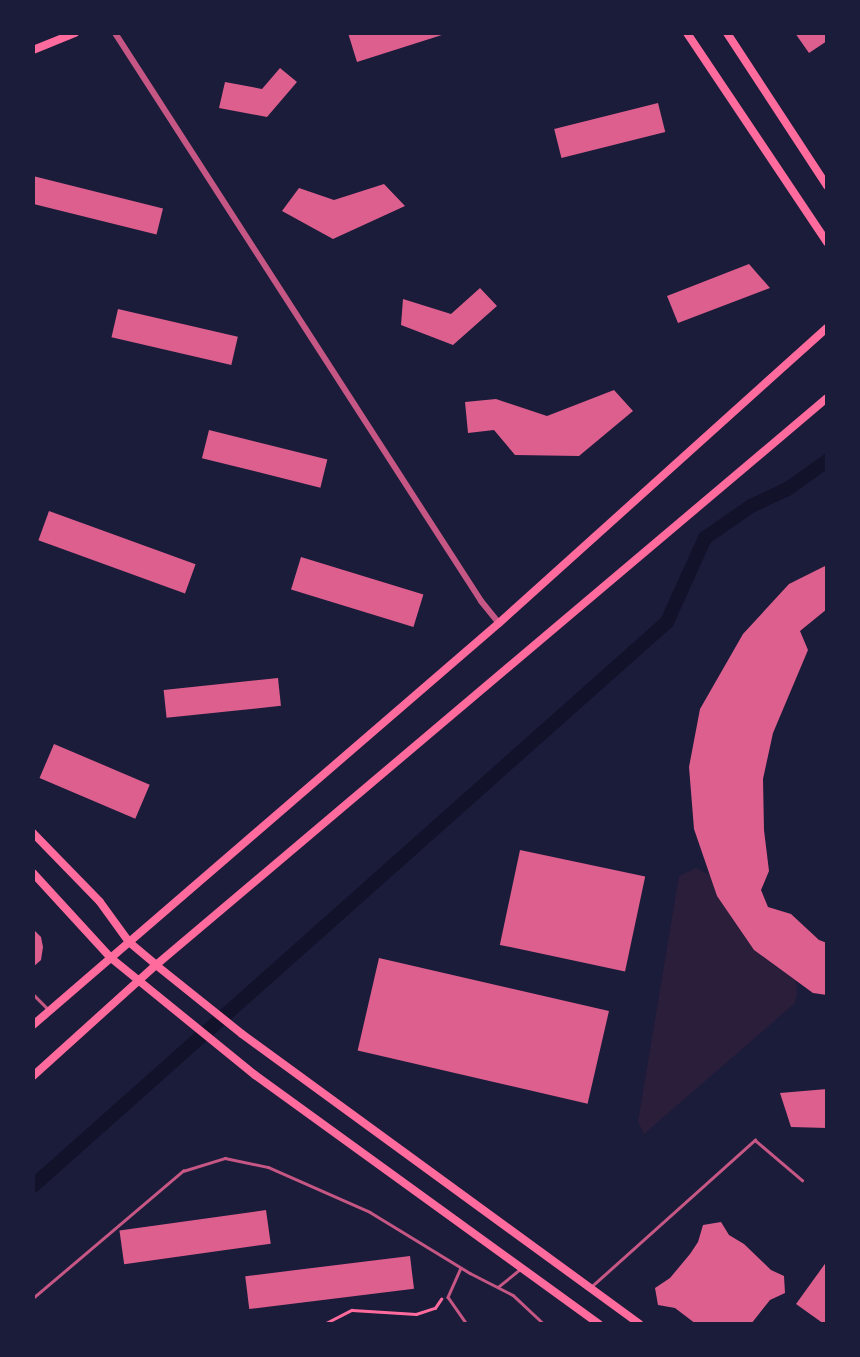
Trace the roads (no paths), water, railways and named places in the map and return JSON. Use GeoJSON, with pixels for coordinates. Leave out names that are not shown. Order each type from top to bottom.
{"type":"FeatureCollection","features":[{"type":"Feature","properties":{"kind":"main road"},"geometry":{"type":"LineString","coordinates":[[33,50],[75,33]]}},
{"type":"Feature","properties":{"kind":"main road"},"geometry":{"type":"LineString","coordinates":[[687,33],[827,242]]}},
{"type":"Feature","properties":{"kind":"main road"},"geometry":{"type":"LineString","coordinates":[[727,33],[827,186]]}},
{"type":"Feature","properties":{"kind":"main road"},"geometry":{"type":"LineString","coordinates":[[33,1025],[499,623],[827,328]]}},
{"type":"Feature","properties":{"kind":"main road"},"geometry":{"type":"LineString","coordinates":[[33,1076],[156,965],[827,398]]}},
{"type":"Feature","properties":{"kind":"main road"},"geometry":{"type":"LineString","coordinates":[[33,833],[100,902],[129,942],[156,965],[242,1034],[639,1324]]}},
{"type":"Feature","properties":{"kind":"main road"},"geometry":{"type":"LineString","coordinates":[[33,873],[111,958],[224,1050],[599,1324]]}},
{"type":"Feature","properties":{"kind":"street"},"geometry":{"type":"LineString","coordinates":[[115,33],[481,601],[499,623]]}},
{"type":"Feature","properties":{"kind":"lane"},"geometry":{"type":"LineString","coordinates":[[33,994],[49,1011]]}},
{"type":"Feature","properties":{"kind":"lane"},"geometry":{"type":"LineString","coordinates":[[590,1288],[755,1140],[802,1180]]}},
{"type":"Feature","properties":{"kind":"lane"},"geometry":{"type":"LineString","coordinates":[[33,1298],[183,1171],[225,1158],[268,1167],[370,1212],[461,1268],[513,1295],[542,1323]]}},
{"type":"Feature","properties":{"kind":"lane"},"geometry":{"type":"LineString","coordinates":[[461,1268],[448,1297],[467,1324]]}},
{"type":"Feature","properties":{"kind":"lane"},"geometry":{"type":"LineString","coordinates":[[498,1287],[521,1268]]}},
{"type":"Feature","properties":{"kind":"waterway"},"geometry":{"type":"LineString","coordinates":[[33,1186],[667,622],[705,538],[751,506],[786,490],[827,461]]}}]}
